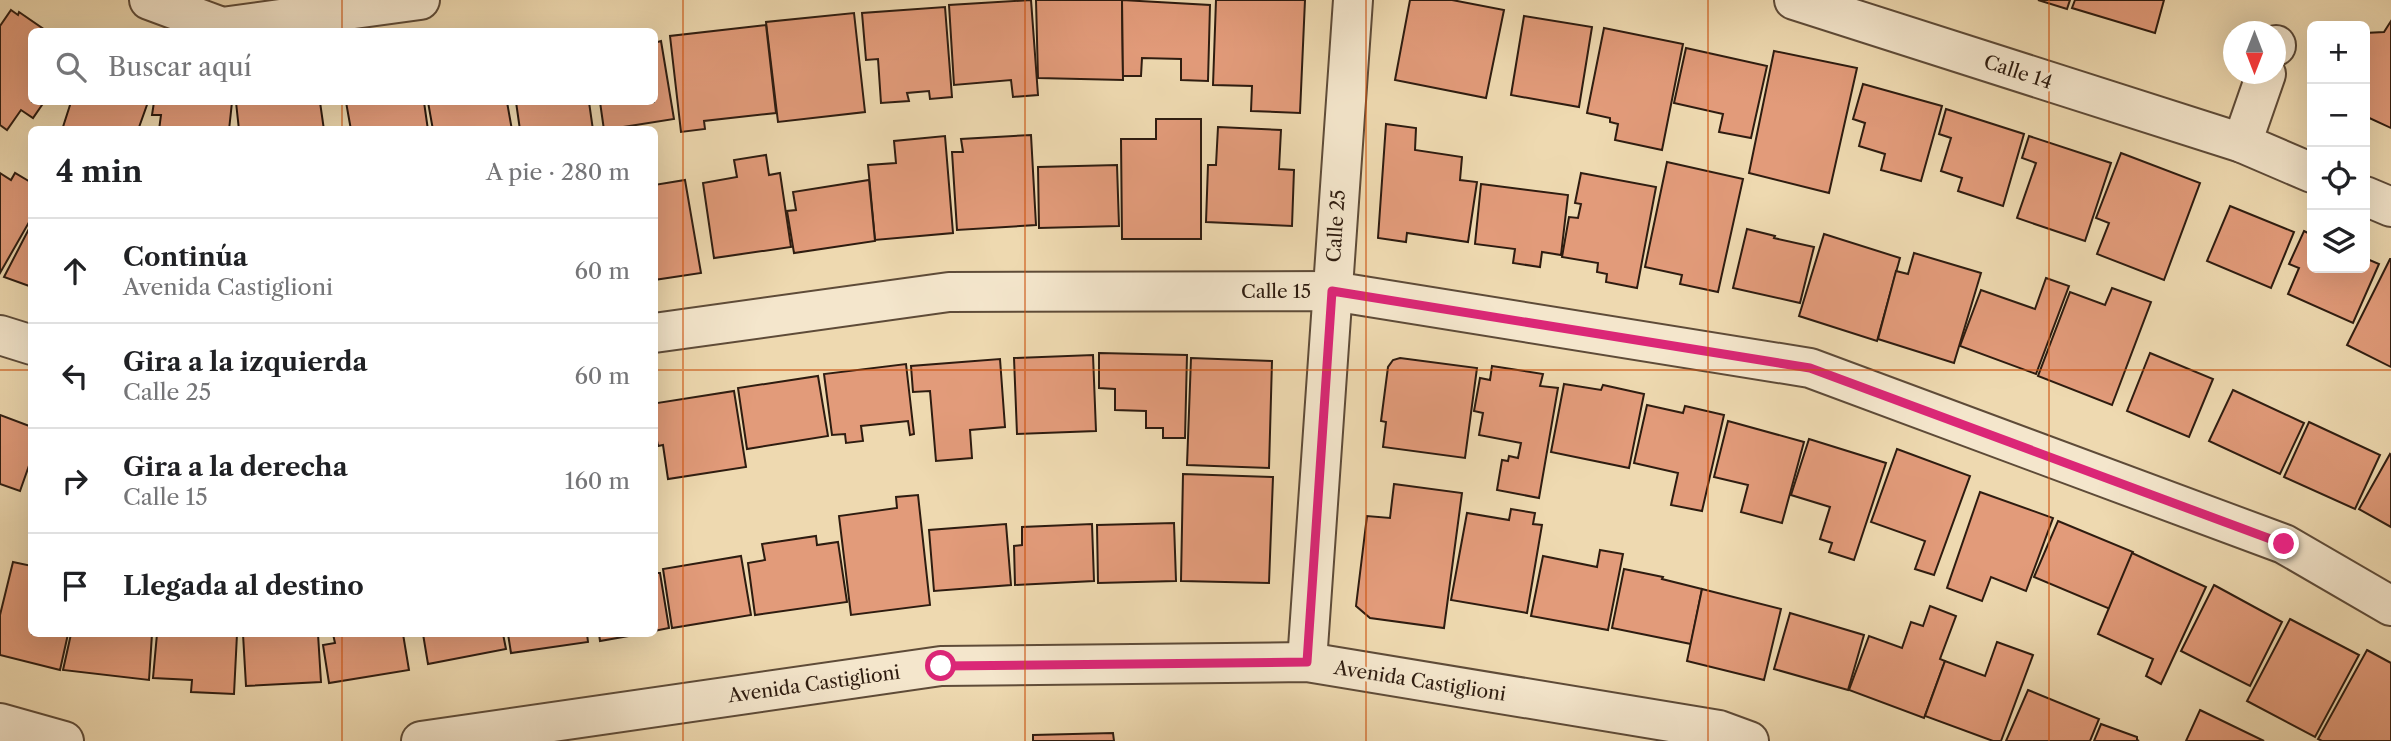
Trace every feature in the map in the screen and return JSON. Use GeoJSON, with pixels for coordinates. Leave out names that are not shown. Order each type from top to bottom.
{"type":"FeatureCollection","features":[{"type":"Feature","properties":{"kind":"street"},"geometry":{"type":"LineString","coordinates":[[149,0],[222,27],[420,0]]}},
{"type":"Feature","properties":{"kind":"street","name":"Calle 25"},"geometry":{"type":"LineString","coordinates":[[1307,662],[1353,0]]}},
{"type":"Feature","properties":{"kind":"street","name":"Calle 14"},"geometry":{"type":"LineString","coordinates":[[1794,0],[2242,143],[2307,171]]}},
{"type":"Feature","properties":{"kind":"street"},"geometry":{"type":"LineString","coordinates":[[2242,143],[2263,84]]}},
{"type":"Feature","properties":{"kind":"street"},"geometry":{"type":"LineString","coordinates":[[2370,198],[2391,207]]}},
{"type":"Feature","properties":{"kind":"street","name":"Calle 15"},"geometry":{"type":"LineString","coordinates":[[658,332],[949,292],[1332,291],[1810,368],[2284,544],[2391,606]]}},
{"type":"Feature","properties":{"kind":"street"},"geometry":{"type":"LineString","coordinates":[[0,335],[28,344]]}},
{"type":"Feature","properties":{"kind":"street","name":"Avenida Castiglioni"},"geometry":{"type":"LineString","coordinates":[[421,741],[941,666],[1307,662],[1719,730],[1749,741]]}},
{"type":"Feature","properties":{"kind":"street"},"geometry":{"type":"LineString","coordinates":[[0,723],[64,741]]}},
{"type":"Feature","properties":{"kind":"building"},"geometry":{"type":"Polygon","coordinates":[[[1031,0],[1038,95],[1013,97],[1011,80],[954,85],[949,5],[1031,0]]]}},
{"type":"Feature","properties":{"kind":"building"},"geometry":{"type":"Polygon","coordinates":[[[1036,0],[1122,0],[1123,80],[1038,78],[1036,0]]]}},
{"type":"Feature","properties":{"kind":"building"},"geometry":{"type":"Polygon","coordinates":[[[1122,0],[1210,5],[1208,81],[1181,80],[1181,59],[1142,58],[1141,76],[1123,76],[1122,0]]]}},
{"type":"Feature","properties":{"kind":"building"},"geometry":{"type":"Polygon","coordinates":[[[1216,0],[1305,0],[1300,113],[1251,111],[1252,86],[1213,85],[1216,0]]]}},
{"type":"Feature","properties":{"kind":"building"},"geometry":{"type":"Polygon","coordinates":[[[1410,0],[1452,0],[1504,10],[1486,98],[1395,80],[1410,0]]]}},
{"type":"Feature","properties":{"kind":"building"},"geometry":{"type":"Polygon","coordinates":[[[2038,0],[2070,0],[2067,9],[2038,0]]]}},
{"type":"Feature","properties":{"kind":"building"},"geometry":{"type":"Polygon","coordinates":[[[2075,0],[2164,0],[2155,33],[2072,8],[2075,0]]]}},
{"type":"Feature","properties":{"kind":"building"},"geometry":{"type":"Polygon","coordinates":[[[945,7],[952,97],[930,99],[929,91],[907,93],[909,101],[881,103],[878,59],[866,60],[862,13],[945,7]]]}},
{"type":"Feature","properties":{"kind":"building"},"geometry":{"type":"Polygon","coordinates":[[[11,10],[18,15],[19,12],[42,28],[28,28],[28,105],[42,105],[33,118],[21,110],[7,130],[0,125],[0,26],[11,10]]]}},
{"type":"Feature","properties":{"kind":"building"},"geometry":{"type":"Polygon","coordinates":[[[854,13],[865,112],[778,122],[766,22],[854,13]]]}},
{"type":"Feature","properties":{"kind":"building"},"geometry":{"type":"Polygon","coordinates":[[[1524,16],[1592,27],[1579,107],[1511,95],[1524,16]]]}},
{"type":"Feature","properties":{"kind":"building"},"geometry":{"type":"Polygon","coordinates":[[[2391,21],[2391,128],[2370,118],[2370,33],[2384,32],[2391,21]]]}},
{"type":"Feature","properties":{"kind":"building"},"geometry":{"type":"Polygon","coordinates":[[[766,25],[776,113],[704,121],[705,129],[681,132],[670,36],[766,25]]]}},
{"type":"Feature","properties":{"kind":"building"},"geometry":{"type":"Polygon","coordinates":[[[1604,28],[1683,44],[1662,150],[1615,140],[1618,124],[1610,122],[1610,118],[1587,113],[1604,28]]]}},
{"type":"Feature","properties":{"kind":"building"},"geometry":{"type":"Polygon","coordinates":[[[661,41],[674,119],[629,126],[603,126],[600,105],[658,105],[658,42],[661,41]]]}},
{"type":"Feature","properties":{"kind":"building"},"geometry":{"type":"Polygon","coordinates":[[[1686,48],[1767,66],[1751,138],[1719,132],[1723,114],[1674,103],[1686,48]]]}},
{"type":"Feature","properties":{"kind":"building"},"geometry":{"type":"Polygon","coordinates":[[[1774,51],[1857,68],[1829,193],[1749,173],[1774,51]]]}},
{"type":"Feature","properties":{"kind":"building"},"geometry":{"type":"Polygon","coordinates":[[[1863,84],[1942,106],[1921,181],[1881,170],[1885,154],[1859,146],[1865,123],[1853,119],[1863,84]]]}},
{"type":"Feature","properties":{"kind":"building"},"geometry":{"type":"Polygon","coordinates":[[[70,105],[147,105],[139,126],[63,126],[70,105]]]}},
{"type":"Feature","properties":{"kind":"building"},"geometry":{"type":"Polygon","coordinates":[[[154,105],[232,105],[229,126],[160,126],[161,115],[152,115],[154,105]]]}},
{"type":"Feature","properties":{"kind":"building"},"geometry":{"type":"Polygon","coordinates":[[[236,105],[320,105],[323,126],[239,126],[236,105]]]}},
{"type":"Feature","properties":{"kind":"building"},"geometry":{"type":"Polygon","coordinates":[[[347,105],[424,105],[427,126],[350,126],[347,105]]]}},
{"type":"Feature","properties":{"kind":"building"},"geometry":{"type":"Polygon","coordinates":[[[429,105],[508,105],[511,126],[432,126],[429,105]]]}},
{"type":"Feature","properties":{"kind":"building"},"geometry":{"type":"Polygon","coordinates":[[[516,105],[589,105],[592,126],[519,126],[516,105]]]}},
{"type":"Feature","properties":{"kind":"building"},"geometry":{"type":"Polygon","coordinates":[[[1946,109],[2024,134],[2003,206],[1958,191],[1962,178],[1941,171],[1951,138],[1939,134],[1946,109]]]}},
{"type":"Feature","properties":{"kind":"building"},"geometry":{"type":"Polygon","coordinates":[[[1156,119],[1201,119],[1201,239],[1122,239],[1121,139],[1156,139],[1156,119]]]}},
{"type":"Feature","properties":{"kind":"building"},"geometry":{"type":"Polygon","coordinates":[[[1386,124],[1416,128],[1415,150],[1462,157],[1460,180],[1477,182],[1468,242],[1407,233],[1406,242],[1378,238],[1386,124]]]}},
{"type":"Feature","properties":{"kind":"building"},"geometry":{"type":"Polygon","coordinates":[[[1218,127],[1281,130],[1279,169],[1294,170],[1292,226],[1206,222],[1208,165],[1216,165],[1218,127]]]}},
{"type":"Feature","properties":{"kind":"building"},"geometry":{"type":"Polygon","coordinates":[[[1031,135],[1036,225],[957,230],[952,152],[963,152],[961,139],[1031,135]]]}},
{"type":"Feature","properties":{"kind":"building"},"geometry":{"type":"Polygon","coordinates":[[[945,136],[953,233],[875,240],[868,165],[896,163],[894,141],[945,136]]]}},
{"type":"Feature","properties":{"kind":"building"},"geometry":{"type":"Polygon","coordinates":[[[2029,136],[2111,163],[2085,241],[2017,218],[2036,163],[2022,158],[2029,136]]]}},
{"type":"Feature","properties":{"kind":"building"},"geometry":{"type":"Polygon","coordinates":[[[2121,153],[2200,183],[2164,280],[2097,254],[2109,223],[2096,218],[2121,153]]]}},
{"type":"Feature","properties":{"kind":"building"},"geometry":{"type":"Polygon","coordinates":[[[766,155],[769,175],[780,173],[791,247],[714,258],[703,183],[737,177],[734,160],[766,155]]]}},
{"type":"Feature","properties":{"kind":"building"},"geometry":{"type":"Polygon","coordinates":[[[1667,162],[1743,179],[1718,292],[1680,284],[1682,275],[1645,267],[1667,162]]]}},
{"type":"Feature","properties":{"kind":"building"},"geometry":{"type":"Polygon","coordinates":[[[1117,165],[1119,226],[1039,228],[1038,167],[1117,165]]]}},
{"type":"Feature","properties":{"kind":"building"},"geometry":{"type":"Polygon","coordinates":[[[0,173],[11,180],[15,173],[28,181],[28,224],[0,273],[0,173]]]}},
{"type":"Feature","properties":{"kind":"building"},"geometry":{"type":"Polygon","coordinates":[[[1581,173],[1656,187],[1637,288],[1606,282],[1607,274],[1597,272],[1598,263],[1562,257],[1569,217],[1578,218],[1581,204],[1575,203],[1581,173]]]}},
{"type":"Feature","properties":{"kind":"building"},"geometry":{"type":"Polygon","coordinates":[[[685,180],[701,273],[658,279],[658,184],[685,180]]]}},
{"type":"Feature","properties":{"kind":"building"},"geometry":{"type":"Polygon","coordinates":[[[869,180],[875,241],[794,253],[787,211],[796,210],[793,192],[869,180]]]}},
{"type":"Feature","properties":{"kind":"building"},"geometry":{"type":"Polygon","coordinates":[[[1481,184],[1568,195],[1561,255],[1542,252],[1540,267],[1513,263],[1515,249],[1475,244],[1481,184]]]}},
{"type":"Feature","properties":{"kind":"building"},"geometry":{"type":"Polygon","coordinates":[[[2230,206],[2294,232],[2271,288],[2207,261],[2230,206]]]}},
{"type":"Feature","properties":{"kind":"building"},"geometry":{"type":"Polygon","coordinates":[[[1747,229],[1814,247],[1800,303],[1733,288],[1747,229]]]}},
{"type":"Feature","properties":{"kind":"building"},"geometry":{"type":"Polygon","coordinates":[[[28,231],[28,286],[4,277],[28,231]]]}},
{"type":"Feature","properties":{"kind":"building"},"geometry":{"type":"Polygon","coordinates":[[[2304,231],[2307,232],[2307,273],[2370,273],[2370,260],[2379,264],[2353,323],[2288,294],[2299,268],[2289,264],[2304,231]]]}},
{"type":"Feature","properties":{"kind":"building"},"geometry":{"type":"Polygon","coordinates":[[[1824,234],[1900,258],[1877,341],[1799,316],[1824,234]]]}},
{"type":"Feature","properties":{"kind":"building"},"geometry":{"type":"Polygon","coordinates":[[[1914,253],[1981,273],[1954,363],[1878,339],[1896,271],[1908,274],[1914,253]]]}},
{"type":"Feature","properties":{"kind":"building"},"geometry":{"type":"Polygon","coordinates":[[[2391,259],[2391,367],[2347,345],[2391,259]]]}},
{"type":"Feature","properties":{"kind":"building"},"geometry":{"type":"Polygon","coordinates":[[[2046,278],[2069,286],[2036,374],[1960,346],[1981,290],[2035,309],[2046,278]]]}},
{"type":"Feature","properties":{"kind":"building"},"geometry":{"type":"Polygon","coordinates":[[[2112,288],[2151,302],[2112,405],[2038,376],[2070,292],[2105,305],[2112,288]]]}},
{"type":"Feature","properties":{"kind":"building"},"geometry":{"type":"Polygon","coordinates":[[[1099,353],[1187,355],[1185,438],[1163,438],[1163,428],[1146,428],[1146,411],[1115,410],[1115,389],[1099,388],[1099,353]]]}},
{"type":"Feature","properties":{"kind":"building"},"geometry":{"type":"Polygon","coordinates":[[[2150,353],[2213,379],[2189,437],[2127,411],[2150,353]]]}},
{"type":"Feature","properties":{"kind":"building"},"geometry":{"type":"Polygon","coordinates":[[[1093,355],[1096,431],[1017,434],[1014,358],[1093,355]]]}},
{"type":"Feature","properties":{"kind":"building"},"geometry":{"type":"Polygon","coordinates":[[[1191,358],[1272,361],[1269,468],[1187,465],[1191,358]]]}},
{"type":"Feature","properties":{"kind":"building"},"geometry":{"type":"Polygon","coordinates":[[[1400,358],[1477,368],[1465,458],[1383,447],[1386,422],[1381,421],[1388,367],[1393,360],[1400,358]]]}},
{"type":"Feature","properties":{"kind":"building"},"geometry":{"type":"Polygon","coordinates":[[[1000,359],[1005,427],[970,430],[972,458],[936,461],[930,391],[913,392],[911,366],[1000,359]]]}},
{"type":"Feature","properties":{"kind":"building"},"geometry":{"type":"Polygon","coordinates":[[[906,364],[914,434],[910,435],[908,421],[861,426],[863,441],[846,443],[845,434],[832,435],[824,374],[906,364]]]}},
{"type":"Feature","properties":{"kind":"building"},"geometry":{"type":"Polygon","coordinates":[[[1492,366],[1543,374],[1540,386],[1558,388],[1539,498],[1497,490],[1502,460],[1508,461],[1509,456],[1518,458],[1521,443],[1479,435],[1483,413],[1474,411],[1480,378],[1490,380],[1492,366]]]}},
{"type":"Feature","properties":{"kind":"building"},"geometry":{"type":"Polygon","coordinates":[[[818,376],[828,436],[747,449],[738,388],[818,376]]]}},
{"type":"Feature","properties":{"kind":"building"},"geometry":{"type":"Polygon","coordinates":[[[1564,384],[1601,390],[1603,385],[1644,394],[1629,468],[1551,452],[1564,384]]]}},
{"type":"Feature","properties":{"kind":"building"},"geometry":{"type":"Polygon","coordinates":[[[2233,390],[2304,423],[2280,474],[2209,441],[2233,390]]]}},
{"type":"Feature","properties":{"kind":"building"},"geometry":{"type":"Polygon","coordinates":[[[734,391],[746,467],[668,479],[663,445],[658,446],[658,403],[734,391]]]}},
{"type":"Feature","properties":{"kind":"building"},"geometry":{"type":"Polygon","coordinates":[[[1647,405],[1683,413],[1685,406],[1724,415],[1702,511],[1671,505],[1678,473],[1634,463],[1647,405]]]}},
{"type":"Feature","properties":{"kind":"building"},"geometry":{"type":"Polygon","coordinates":[[[0,415],[28,426],[28,468],[20,491],[0,484],[0,415]]]}},
{"type":"Feature","properties":{"kind":"building"},"geometry":{"type":"Polygon","coordinates":[[[1728,421],[1804,442],[1782,523],[1741,512],[1748,485],[1714,477],[1728,421]]]}},
{"type":"Feature","properties":{"kind":"building"},"geometry":{"type":"Polygon","coordinates":[[[2309,422],[2380,455],[2355,509],[2284,477],[2309,422]]]}},
{"type":"Feature","properties":{"kind":"building"},"geometry":{"type":"Polygon","coordinates":[[[1809,439],[1886,463],[1854,560],[1829,552],[1832,543],[1820,539],[1830,507],[1791,495],[1809,439]]]}},
{"type":"Feature","properties":{"kind":"building"},"geometry":{"type":"Polygon","coordinates":[[[1897,449],[1970,476],[1934,575],[1915,569],[1925,541],[1871,522],[1897,449]]]}},
{"type":"Feature","properties":{"kind":"building"},"geometry":{"type":"Polygon","coordinates":[[[2391,455],[2391,527],[2359,509],[2391,455]]]}},
{"type":"Feature","properties":{"kind":"building"},"geometry":{"type":"Polygon","coordinates":[[[1183,474],[1273,477],[1269,583],[1181,581],[1183,474]]]}},
{"type":"Feature","properties":{"kind":"building"},"geometry":{"type":"Polygon","coordinates":[[[1394,484],[1462,493],[1444,628],[1370,618],[1356,606],[1367,516],[1390,518],[1394,484]]]}},
{"type":"Feature","properties":{"kind":"building"},"geometry":{"type":"Polygon","coordinates":[[[1980,492],[2053,518],[2026,591],[1991,577],[1982,601],[1947,588],[1980,492]]]}},
{"type":"Feature","properties":{"kind":"building"},"geometry":{"type":"Polygon","coordinates":[[[918,495],[930,605],[851,615],[839,516],[897,508],[896,497],[918,495]]]}},
{"type":"Feature","properties":{"kind":"building"},"geometry":{"type":"Polygon","coordinates":[[[1511,509],[1535,513],[1533,524],[1542,525],[1527,613],[1451,600],[1467,513],[1509,520],[1511,509]]]}},
{"type":"Feature","properties":{"kind":"building"},"geometry":{"type":"Polygon","coordinates":[[[2058,521],[2133,552],[2110,609],[2034,577],[2058,521]]]}},
{"type":"Feature","properties":{"kind":"building"},"geometry":{"type":"Polygon","coordinates":[[[1174,523],[1176,581],[1098,583],[1097,525],[1174,523]]]}},
{"type":"Feature","properties":{"kind":"building"},"geometry":{"type":"Polygon","coordinates":[[[1006,524],[1011,585],[934,591],[929,530],[1006,524]]]}},
{"type":"Feature","properties":{"kind":"building"},"geometry":{"type":"Polygon","coordinates":[[[1092,524],[1094,581],[1015,585],[1014,546],[1022,545],[1022,527],[1092,524]]]}},
{"type":"Feature","properties":{"kind":"building"},"geometry":{"type":"Polygon","coordinates":[[[816,536],[817,545],[838,542],[847,602],[755,615],[748,563],[765,560],[762,544],[816,536]]]}},
{"type":"Feature","properties":{"kind":"building"},"geometry":{"type":"Polygon","coordinates":[[[1600,550],[1623,554],[1608,630],[1531,616],[1543,556],[1597,567],[1600,550]]]}},
{"type":"Feature","properties":{"kind":"building"},"geometry":{"type":"Polygon","coordinates":[[[2132,553],[2206,587],[2161,684],[2146,676],[2153,659],[2098,634],[2132,553]]]}},
{"type":"Feature","properties":{"kind":"building"},"geometry":{"type":"Polygon","coordinates":[[[741,556],[751,615],[672,628],[663,569],[741,556]]]}},
{"type":"Feature","properties":{"kind":"building"},"geometry":{"type":"Polygon","coordinates":[[[13,562],[28,565],[28,637],[67,637],[60,670],[0,655],[0,615],[13,562]]]}},
{"type":"Feature","properties":{"kind":"building"},"geometry":{"type":"Polygon","coordinates":[[[1624,569],[1702,589],[1691,644],[1612,628],[1624,569]]]}},
{"type":"Feature","properties":{"kind":"building"},"geometry":{"type":"Polygon","coordinates":[[[658,573],[660,573],[669,628],[658,630],[658,573]]]}},
{"type":"Feature","properties":{"kind":"building"},"geometry":{"type":"Polygon","coordinates":[[[2214,585],[2282,622],[2250,686],[2181,651],[2214,585]]]}},
{"type":"Feature","properties":{"kind":"building"},"geometry":{"type":"Polygon","coordinates":[[[1702,589],[1781,609],[1764,680],[1687,661],[1702,589]]]}},
{"type":"Feature","properties":{"kind":"building"},"geometry":{"type":"Polygon","coordinates":[[[1930,606],[1956,616],[1940,659],[1945,661],[1924,718],[1849,690],[1869,636],[1902,648],[1911,622],[1923,626],[1930,606]]]}},
{"type":"Feature","properties":{"kind":"building"},"geometry":{"type":"Polygon","coordinates":[[[1790,613],[1864,635],[1848,690],[1774,669],[1790,613]]]}},
{"type":"Feature","properties":{"kind":"building"},"geometry":{"type":"Polygon","coordinates":[[[2290,619],[2359,655],[2315,737],[2247,701],[2290,619]]]}},
{"type":"Feature","properties":{"kind":"building"},"geometry":{"type":"Polygon","coordinates":[[[70,637],[152,637],[149,680],[63,670],[70,637]]]}},
{"type":"Feature","properties":{"kind":"building"},"geometry":{"type":"Polygon","coordinates":[[[157,637],[237,637],[234,694],[191,692],[192,680],[153,678],[157,637]]]}},
{"type":"Feature","properties":{"kind":"building"},"geometry":{"type":"Polygon","coordinates":[[[243,637],[318,637],[321,682],[246,686],[243,637]]]}},
{"type":"Feature","properties":{"kind":"building"},"geometry":{"type":"Polygon","coordinates":[[[334,637],[404,637],[409,670],[329,683],[323,645],[335,643],[334,637]]]}},
{"type":"Feature","properties":{"kind":"building"},"geometry":{"type":"Polygon","coordinates":[[[424,637],[504,637],[506,649],[428,664],[424,637]]]}},
{"type":"Feature","properties":{"kind":"building"},"geometry":{"type":"Polygon","coordinates":[[[508,637],[587,637],[588,642],[511,653],[508,637]]]}},
{"type":"Feature","properties":{"kind":"building"},"geometry":{"type":"Polygon","coordinates":[[[599,637],[623,637],[600,641],[599,637]]]}},
{"type":"Feature","properties":{"kind":"building"},"geometry":{"type":"Polygon","coordinates":[[[1997,642],[2033,655],[2001,741],[1993,741],[1925,716],[1945,661],[1985,676],[1997,642]]]}},
{"type":"Feature","properties":{"kind":"building"},"geometry":{"type":"Polygon","coordinates":[[[2367,650],[2391,663],[2391,741],[2318,739],[2367,650]]]}},
{"type":"Feature","properties":{"kind":"building"},"geometry":{"type":"Polygon","coordinates":[[[2028,690],[2099,719],[2090,741],[2006,741],[2028,690]]]}},
{"type":"Feature","properties":{"kind":"building"},"geometry":{"type":"Polygon","coordinates":[[[2200,710],[2264,741],[2186,741],[2200,710]]]}},
{"type":"Feature","properties":{"kind":"building"},"geometry":{"type":"Polygon","coordinates":[[[2101,724],[2137,737],[2139,741],[2094,741],[2101,724]]]}},
{"type":"Feature","properties":{"kind":"building"},"geometry":{"type":"Polygon","coordinates":[[[1113,733],[1114,741],[1033,741],[1033,735],[1113,733]]]}},
{"type":"Feature","properties":{"kind":"route"},"geometry":{"type":"LineString","coordinates":[[941,666],[1307,662],[1332,291],[1810,368],[2284,544]]}}]}
